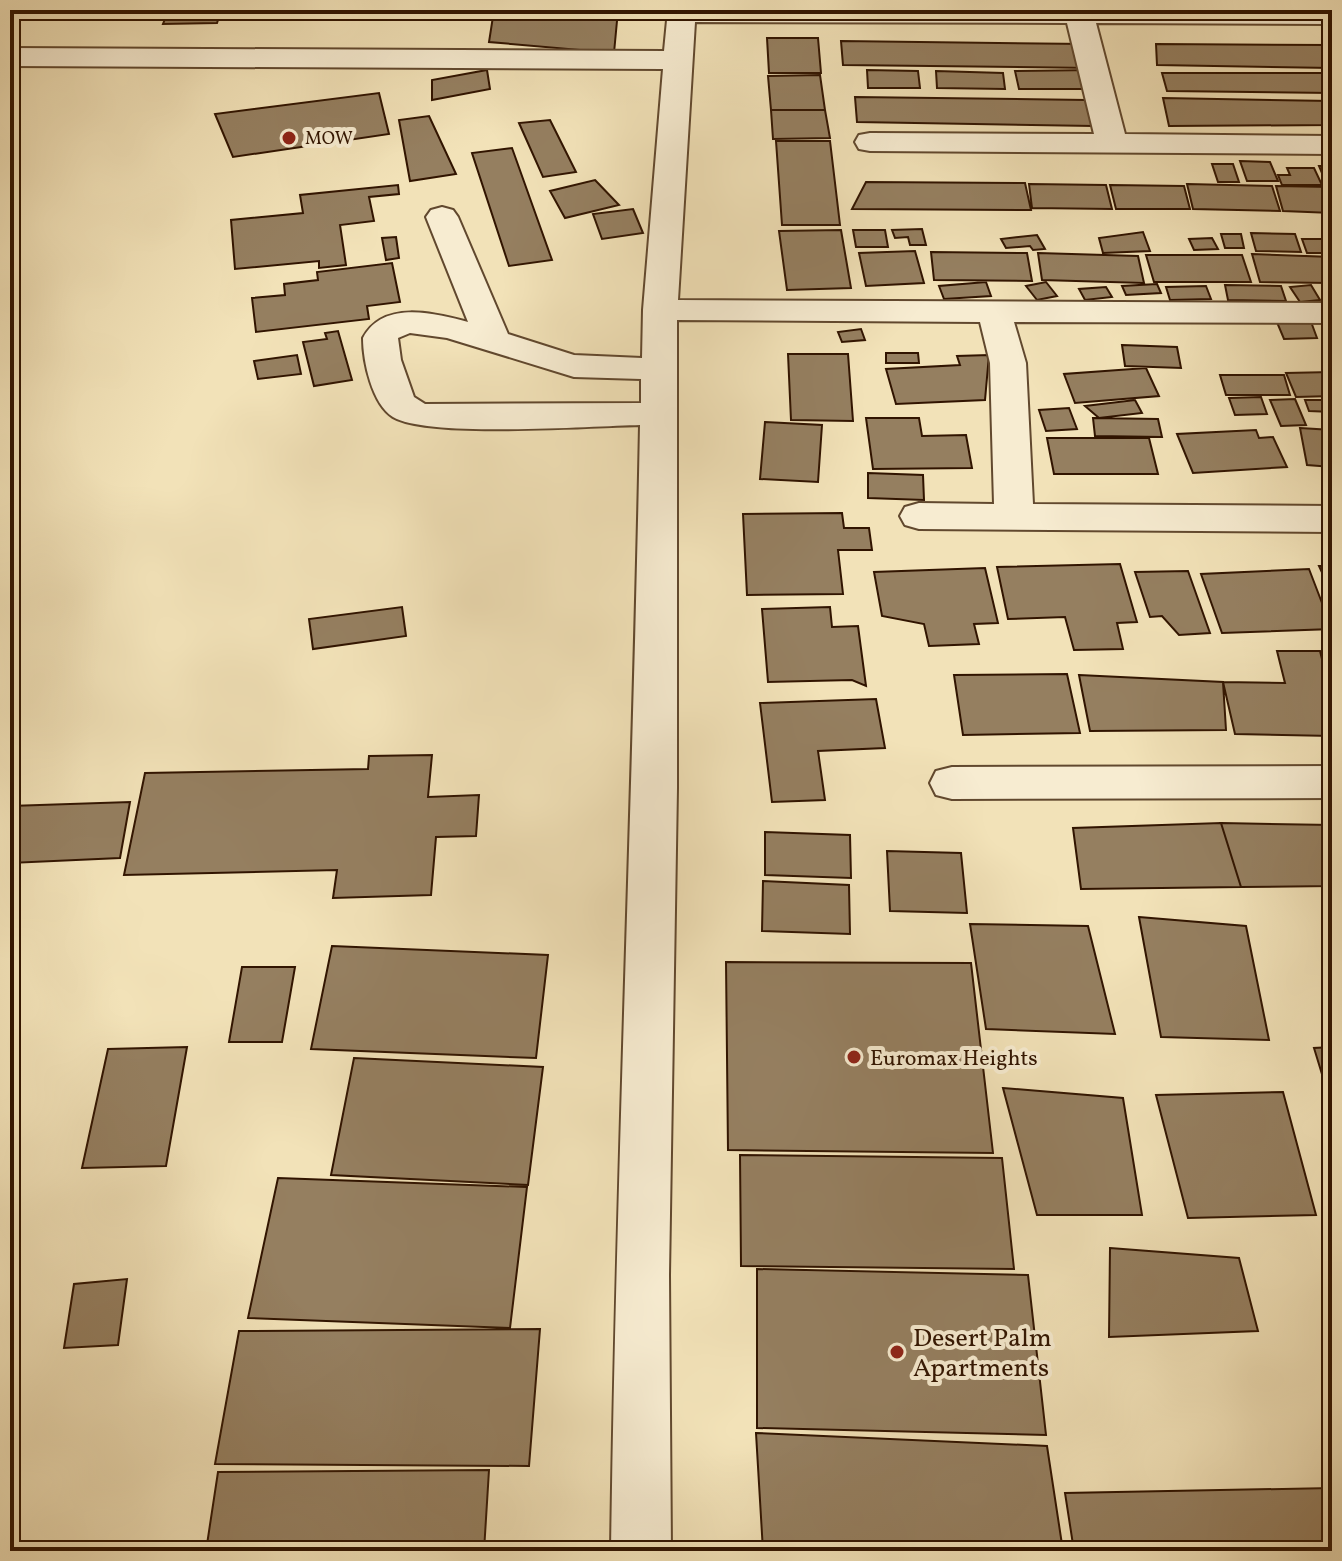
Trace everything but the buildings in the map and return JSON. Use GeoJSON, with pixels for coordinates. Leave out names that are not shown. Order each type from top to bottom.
{"type":"FeatureCollection","features":[{"type":"Feature","properties":{"kind":"street"},"geometry":{"type":"LineString","coordinates":[[641,1551],[642,1275],[651,1047],[660,310],[682,12],[1332,16]]}},
{"type":"Feature","properties":{"kind":"street"},"geometry":{"type":"LineString","coordinates":[[1079,14],[1112,144]]}},
{"type":"Feature","properties":{"kind":"street"},"geometry":{"type":"LineString","coordinates":[[10,57],[678,60]]}},
{"type":"Feature","properties":{"kind":"street"},"geometry":{"type":"LineString","coordinates":[[870,142],[1332,145]]}},
{"type":"Feature","properties":{"kind":"street"},"geometry":{"type":"LineString","coordinates":[[442,217],[494,343]]}},
{"type":"Feature","properties":{"kind":"street"},"geometry":{"type":"LineString","coordinates":[[660,310],[1332,313]]}},
{"type":"Feature","properties":{"kind":"street"},"geometry":{"type":"LineString","coordinates":[[994,311],[1008,363],[1014,514]]}},
{"type":"Feature","properties":{"kind":"street"},"geometry":{"type":"LineString","coordinates":[[659,414],[437,417],[418,414],[396,401],[379,341],[383,331],[394,325],[414,321],[437,323],[575,366],[660,368]]}},
{"type":"Feature","properties":{"kind":"street"},"geometry":{"type":"LineString","coordinates":[[919,516],[1014,514],[1179,520],[1332,519]]}},
{"type":"Feature","properties":{"kind":"street"},"geometry":{"type":"LineString","coordinates":[[952,783],[1332,782]]}},
{"type":"Feature","properties":{"kind":"place","name":"MOW"},"geometry":{"type":"Point","coordinates":[289,138]}},
{"type":"Feature","properties":{"kind":"place","name":"Euromax Heights"},"geometry":{"type":"Point","coordinates":[854,1057]}},
{"type":"Feature","properties":{"kind":"place","name":"Desert Palm Apartments"},"geometry":{"type":"Point","coordinates":[897,1352]}}]}
